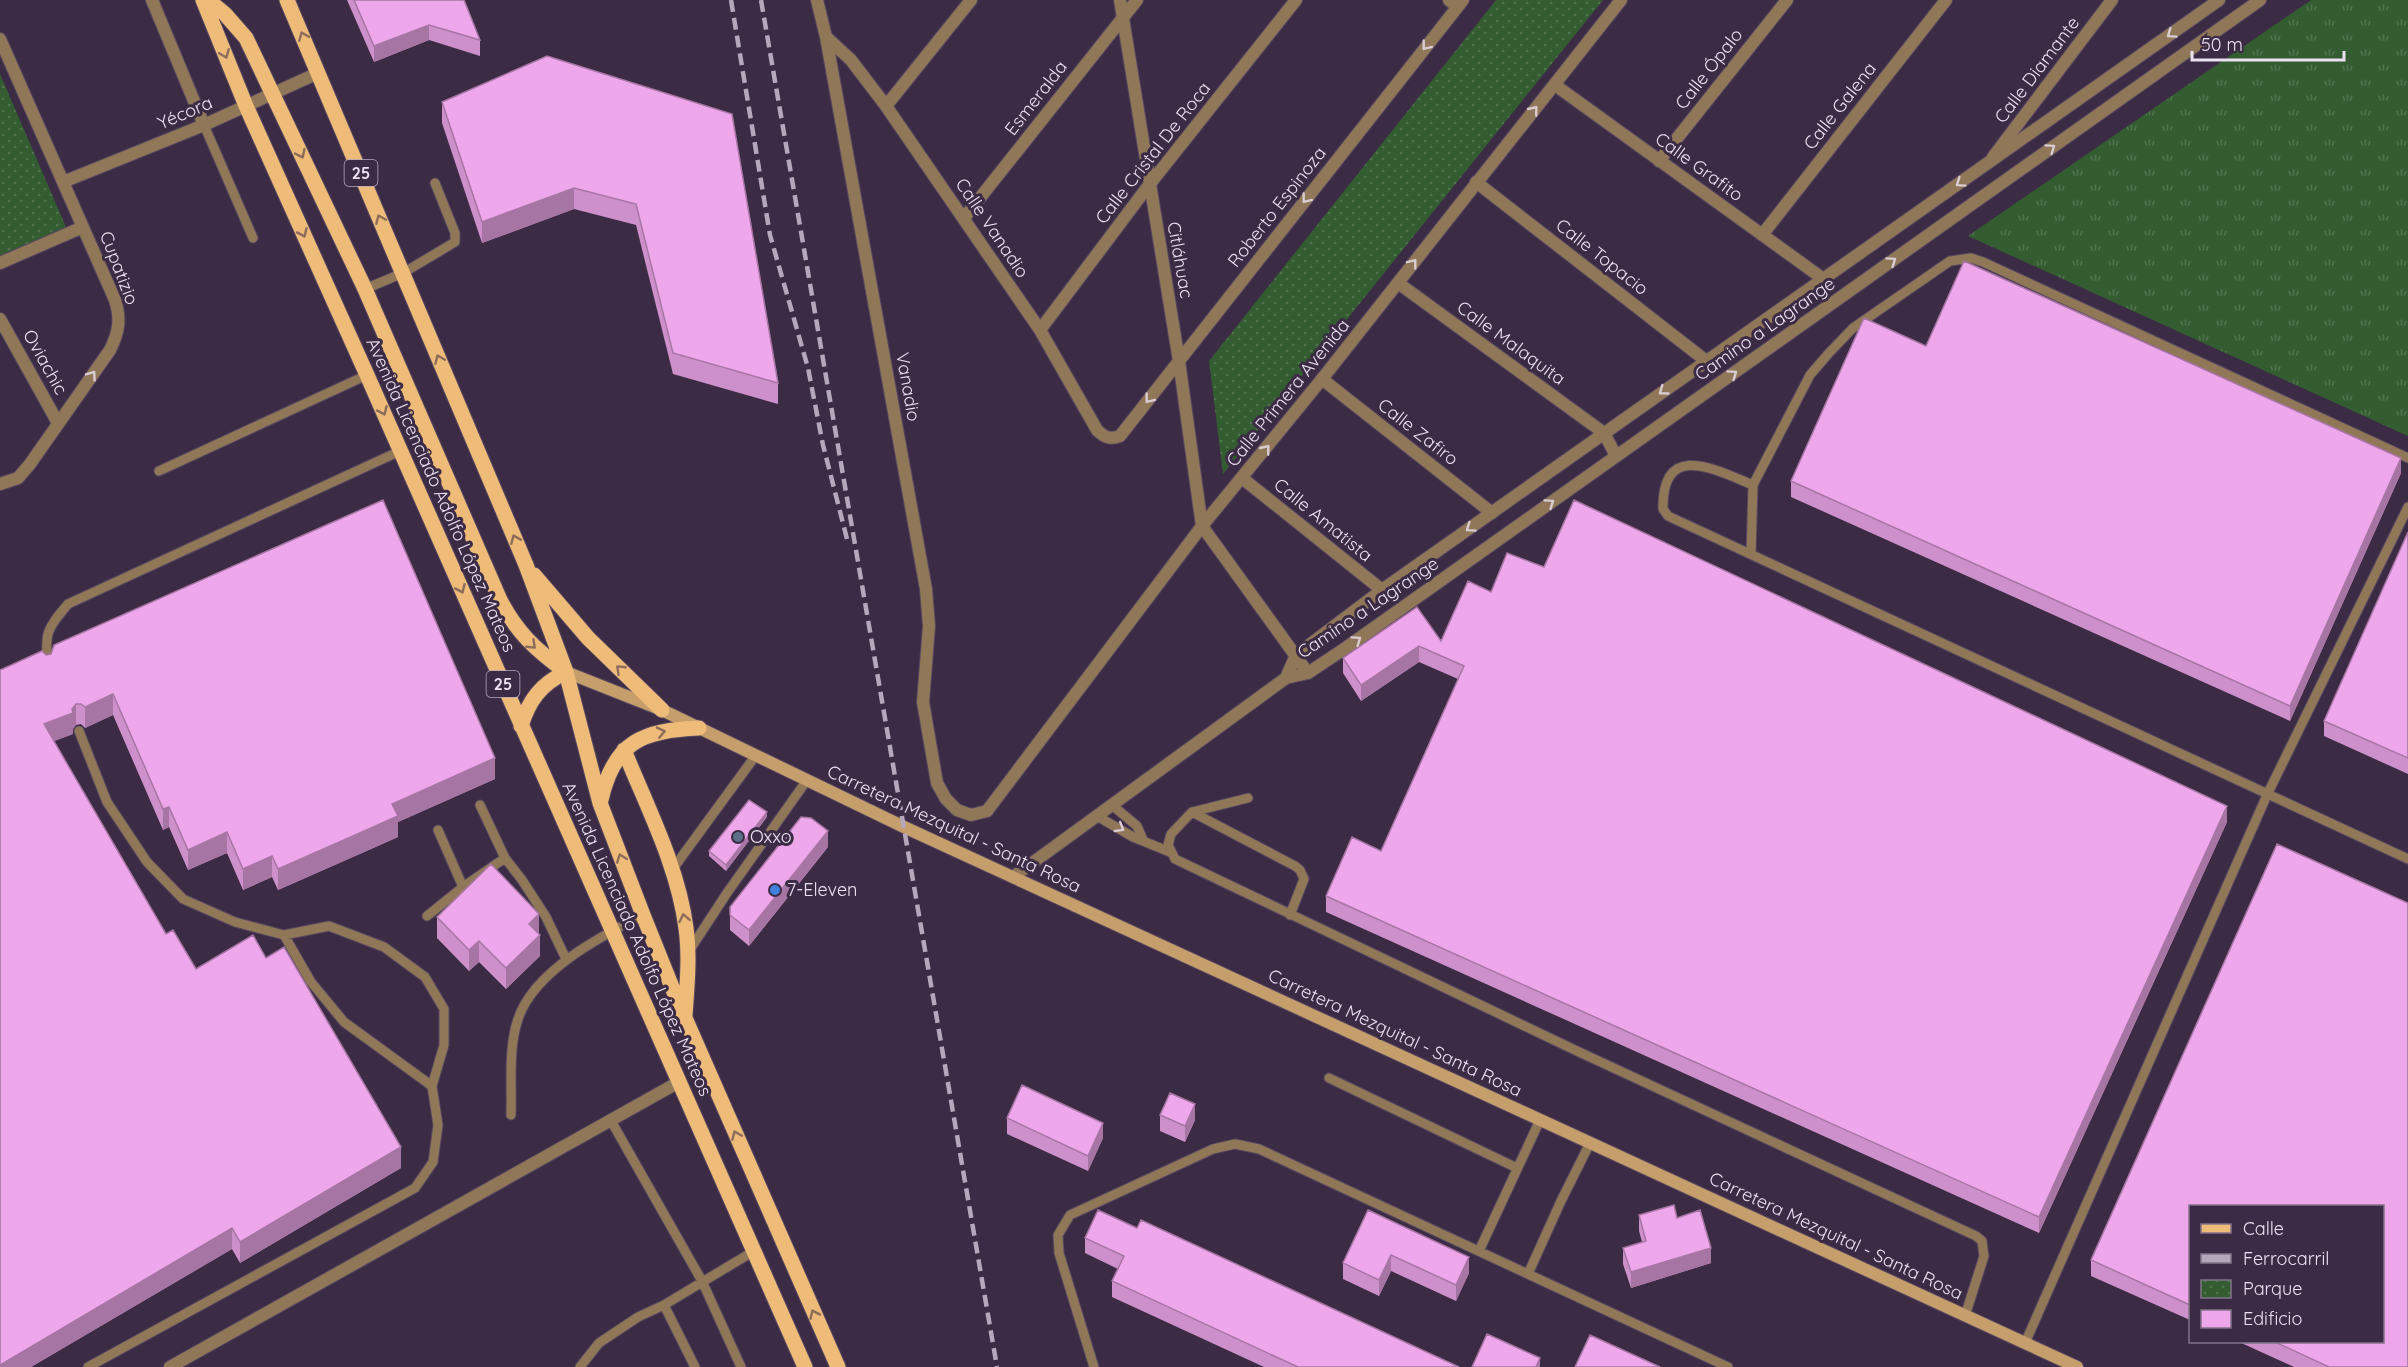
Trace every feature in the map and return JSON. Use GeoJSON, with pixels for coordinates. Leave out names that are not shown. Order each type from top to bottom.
{"type":"FeatureCollection","features":[{"type":"Feature","properties":{"kind":"main road","name":"Avenida Licenciado Adolfo López Mateos"},"geometry":{"type":"LineString","coordinates":[[203,0],[246,106],[805,1367]]}},
{"type":"Feature","properties":{"kind":"main road"},"geometry":{"type":"LineString","coordinates":[[208,0],[225,14],[246,38],[273,93],[365,290],[512,623],[524,638],[566,672],[552,679],[533,697],[521,726]]}},
{"type":"Feature","properties":{"kind":"main road","name":"Avenida Licenciado Adolfo López Mateos"},"geometry":{"type":"LineString","coordinates":[[287,0],[526,565],[566,672],[600,803],[643,915],[685,1018],[838,1367]]}},
{"type":"Feature","properties":{"kind":"main road"},"geometry":{"type":"LineString","coordinates":[[526,565],[588,638],[662,710]]}},
{"type":"Feature","properties":{"kind":"main road","name":"Carretera Mezquital - Santa Rosa"},"geometry":{"type":"LineString","coordinates":[[566,672],[662,710],[1013,877],[2076,1367]]}},
{"type":"Feature","properties":{"kind":"main road"},"geometry":{"type":"LineString","coordinates":[[600,803],[609,773],[624,750],[640,739],[657,732],[699,728]]}},
{"type":"Feature","properties":{"kind":"main road"},"geometry":{"type":"LineString","coordinates":[[624,750],[672,870],[682,907],[688,952],[685,1018]]}},
{"type":"Feature","properties":{"kind":"street"},"geometry":{"type":"LineString","coordinates":[[152,0],[204,125]]}},
{"type":"Feature","properties":{"kind":"street","name":"Vanadio"},"geometry":{"type":"LineString","coordinates":[[817,0],[826,37],[926,589],[930,626],[923,702],[937,783],[946,799],[957,810],[971,815],[987,811]]}},
{"type":"Feature","properties":{"kind":"street"},"geometry":{"type":"LineString","coordinates":[[886,106],[971,0]]}},
{"type":"Feature","properties":{"kind":"street","name":"Citláhuac"},"geometry":{"type":"LineString","coordinates":[[1120,0],[1179,361],[1202,526]]}},
{"type":"Feature","properties":{"kind":"street","name":"Esmeralda"},"geometry":{"type":"LineString","coordinates":[[964,218],[1137,0]]}},
{"type":"Feature","properties":{"kind":"street","name":"Calle Cristal De Roca"},"geometry":{"type":"LineString","coordinates":[[1040,330],[1149,185],[1296,0]]}},
{"type":"Feature","properties":{"kind":"street","name":"Calle Primera Avenida"},"geometry":{"type":"LineString","coordinates":[[987,811],[1202,526],[1322,379],[1621,0]]}},
{"type":"Feature","properties":{"kind":"street","name":"Calle Ópalo"},"geometry":{"type":"LineString","coordinates":[[1659,161],[1788,0]]}},
{"type":"Feature","properties":{"kind":"street","name":"Calle Galena"},"geometry":{"type":"LineString","coordinates":[[1762,235],[1946,0]]}},
{"type":"Feature","properties":{"kind":"street","name":"Calle Diamante"},"geometry":{"type":"LineString","coordinates":[[1990,162],[2112,0]]}},
{"type":"Feature","properties":{"kind":"street","name":"Camino a Lagrange"},"geometry":{"type":"LineString","coordinates":[[1286,678],[1296,656],[1382,590],[1705,360],[2219,0]]}},
{"type":"Feature","properties":{"kind":"street","name":"Camino a Lagrange"},"geometry":{"type":"LineString","coordinates":[[1013,877],[1286,678],[1308,673],[2260,0]]}},
{"type":"Feature","properties":{"kind":"street","name":"Roberto Espinoza"},"geometry":{"type":"LineString","coordinates":[[1120,436],[1456,2]]}},
{"type":"Feature","properties":{"kind":"street","name":"Calle Vanadio"},"geometry":{"type":"LineString","coordinates":[[826,37],[851,60],[964,218],[1040,330],[1097,430],[1108,438],[1120,436]]}},
{"type":"Feature","properties":{"kind":"street","name":"Cupatizio"},"geometry":{"type":"LineString","coordinates":[[0,39],[115,300],[119,315],[119,326],[110,350],[24,472],[11,482],[0,484]]}},
{"type":"Feature","properties":{"kind":"street","name":"Yécora"},"geometry":{"type":"LineString","coordinates":[[63,182],[204,125],[318,73]]}},
{"type":"Feature","properties":{"kind":"street","name":"Calle Grafito"},"geometry":{"type":"LineString","coordinates":[[1555,85],[1822,278]]}},
{"type":"Feature","properties":{"kind":"street","name":"Calle Topacio"},"geometry":{"type":"LineString","coordinates":[[1476,182],[1705,360]]}},
{"type":"Feature","properties":{"kind":"street"},"geometry":{"type":"LineString","coordinates":[[0,263],[83,227]]}},
{"type":"Feature","properties":{"kind":"street","name":"Calle Malaquita"},"geometry":{"type":"LineString","coordinates":[[1398,283],[1604,433]]}},
{"type":"Feature","properties":{"kind":"street","name":"Oviachic"},"geometry":{"type":"LineString","coordinates":[[0,319],[58,423]]}},
{"type":"Feature","properties":{"kind":"street","name":"Calle Zafiro"},"geometry":{"type":"LineString","coordinates":[[1322,379],[1492,513]]}},
{"type":"Feature","properties":{"kind":"street"},"geometry":{"type":"LineString","coordinates":[[1604,433],[1616,456]]}},
{"type":"Feature","properties":{"kind":"street","name":"Calle Amatista"},"geometry":{"type":"LineString","coordinates":[[1242,478],[1382,590]]}},
{"type":"Feature","properties":{"kind":"street"},"geometry":{"type":"LineString","coordinates":[[1202,526],[1308,673]]}},
{"type":"Feature","properties":{"kind":"street"},"geometry":{"type":"LineString","coordinates":[[170,1367],[679,1082]]}},
{"type":"Feature","properties":{"kind":"lane"},"geometry":{"type":"LineString","coordinates":[[204,125],[253,238]]}},
{"type":"Feature","properties":{"kind":"lane"},"geometry":{"type":"LineString","coordinates":[[365,290],[403,273],[455,242],[455,233],[435,183]]}},
{"type":"Feature","properties":{"kind":"lane"},"geometry":{"type":"LineString","coordinates":[[1751,554],[1753,485],[1810,375],[1853,328],[1950,261],[1962,258],[1983,262],[2408,458]]}},
{"type":"Feature","properties":{"kind":"lane"},"geometry":{"type":"LineString","coordinates":[[159,471],[367,375]]}},
{"type":"Feature","properties":{"kind":"lane"},"geometry":{"type":"LineString","coordinates":[[48,669],[45,642],[51,624],[68,604],[400,451]]}},
{"type":"Feature","properties":{"kind":"lane"},"geometry":{"type":"LineString","coordinates":[[1753,485],[1703,465],[1691,464],[1680,467],[1670,477],[1665,487],[1663,508],[1668,516],[2408,859]]}},
{"type":"Feature","properties":{"kind":"lane"},"geometry":{"type":"LineString","coordinates":[[2025,1343],[2267,795],[2408,507]]}},
{"type":"Feature","properties":{"kind":"lane"},"geometry":{"type":"LineString","coordinates":[[79,731],[107,802],[147,862],[183,899],[235,922],[284,935],[329,926],[384,947],[425,977],[444,1010],[444,1045],[432,1086],[438,1125],[433,1162],[415,1188],[88,1367]]}},
{"type":"Feature","properties":{"kind":"lane"},"geometry":{"type":"LineString","coordinates":[[672,870],[756,755]]}},
{"type":"Feature","properties":{"kind":"lane"},"geometry":{"type":"LineString","coordinates":[[688,952],[807,780]]}},
{"type":"Feature","properties":{"kind":"lane"},"geometry":{"type":"LineString","coordinates":[[1248,798],[1192,812],[1171,834],[1168,845],[1175,859],[1976,1236],[1982,1241],[1984,1256],[1965,1316]]}},
{"type":"Feature","properties":{"kind":"lane"},"geometry":{"type":"LineString","coordinates":[[1112,805],[1137,826],[1143,840]]}},
{"type":"Feature","properties":{"kind":"lane"},"geometry":{"type":"LineString","coordinates":[[480,806],[505,858],[535,897],[566,959]]}},
{"type":"Feature","properties":{"kind":"lane"},"geometry":{"type":"LineString","coordinates":[[1192,812],[1300,870],[1304,885],[1290,915]]}},
{"type":"Feature","properties":{"kind":"lane"},"geometry":{"type":"LineString","coordinates":[[1097,816],[1133,837],[1170,852]]}},
{"type":"Feature","properties":{"kind":"lane"},"geometry":{"type":"LineString","coordinates":[[438,830],[463,887]]}},
{"type":"Feature","properties":{"kind":"lane"},"geometry":{"type":"LineString","coordinates":[[427,916],[505,858]]}},
{"type":"Feature","properties":{"kind":"lane"},"geometry":{"type":"LineString","coordinates":[[512,1115],[512,1048],[518,1018],[532,994],[566,959],[643,915]]}},
{"type":"Feature","properties":{"kind":"lane"},"geometry":{"type":"LineString","coordinates":[[284,935],[311,982],[344,1022],[432,1086]]}},
{"type":"Feature","properties":{"kind":"lane"},"geometry":{"type":"LineString","coordinates":[[1329,1078],[1517,1168]]}},
{"type":"Feature","properties":{"kind":"lane"},"geometry":{"type":"LineString","coordinates":[[610,1119],[702,1281],[741,1367]]}},
{"type":"Feature","properties":{"kind":"lane"},"geometry":{"type":"LineString","coordinates":[[1479,1251],[1540,1120]]}},
{"type":"Feature","properties":{"kind":"lane"},"geometry":{"type":"LineString","coordinates":[[1528,1274],[1590,1143]]}},
{"type":"Feature","properties":{"kind":"lane"},"geometry":{"type":"LineString","coordinates":[[1094,1367],[1059,1253],[1058,1235],[1070,1215],[1214,1149],[1235,1144],[1259,1149],[1728,1367]]}},
{"type":"Feature","properties":{"kind":"lane"},"geometry":{"type":"LineString","coordinates":[[580,1367],[599,1343],[638,1317],[664,1305],[754,1251]]}},
{"type":"Feature","properties":{"kind":"lane"},"geometry":{"type":"LineString","coordinates":[[664,1305],[695,1367]]}},
{"type":"Feature","properties":{"kind":"green space"},"geometry":{"type":"Polygon","coordinates":[[[1496,0],[1603,0],[1223,474],[1209,361],[1496,0]]]}},
{"type":"Feature","properties":{"kind":"green space"},"geometry":{"type":"Polygon","coordinates":[[[2311,0],[2408,0],[2408,436],[1968,236],[2311,0]]]}},
{"type":"Feature","properties":{"kind":"green space"},"geometry":{"type":"Polygon","coordinates":[[[0,74],[66,227],[0,256],[0,74]]]}},
{"type":"Feature","properties":{"kind":"building"},"geometry":{"type":"Polygon","coordinates":[[[354,0],[464,0],[480,40],[429,25],[374,46],[354,0]]]}},
{"type":"Feature","properties":{"kind":"building"},"geometry":{"type":"Polygon","coordinates":[[[547,56],[732,114],[778,383],[673,353],[636,204],[574,188],[482,222],[442,102],[547,56]]]}},
{"type":"Feature","properties":{"kind":"building"},"geometry":{"type":"Polygon","coordinates":[[[1964,261],[2401,458],[2290,706],[1791,481],[1864,318],[1926,346],[1964,261]]]}},
{"type":"Feature","properties":{"kind":"building"},"geometry":{"type":"Polygon","coordinates":[[[383,500],[495,758],[392,804],[398,816],[278,869],[272,856],[243,869],[227,832],[188,850],[169,807],[163,809],[113,694],[85,707],[76,704],[72,709],[73,713],[44,724],[166,934],[173,930],[196,969],[253,935],[266,958],[284,947],[401,1147],[240,1242],[232,1228],[0,1365],[0,670],[42,651],[46,655],[51,654],[54,645],[383,500]]]}},
{"type":"Feature","properties":{"kind":"building"},"geometry":{"type":"Polygon","coordinates":[[[1574,500],[2227,806],[2039,1217],[1326,896],[1352,837],[1381,851],[1464,666],[1419,646],[1361,685],[1343,658],[1417,607],[1441,641],[1468,581],[1491,592],[1507,553],[1544,567],[1574,500]]]}},
{"type":"Feature","properties":{"kind":"building"},"geometry":{"type":"Polygon","coordinates":[[[2408,532],[2408,758],[2324,721],[2408,532]]]}},
{"type":"Feature","properties":{"kind":"building","name":"Oxxo"},"geometry":{"type":"Polygon","coordinates":[[[749,800],[767,812],[726,865],[709,851],[749,800]]]}},
{"type":"Feature","properties":{"kind":"building"},"geometry":{"type":"Polygon","coordinates":[[[801,817],[811,818],[828,831],[749,930],[730,915],[730,907],[801,817]]]}},
{"type":"Feature","properties":{"kind":"building"},"geometry":{"type":"Polygon","coordinates":[[[2277,844],[2408,903],[2408,1367],[2329,1367],[2277,1343],[2384,1343],[2384,1205],[2189,1205],[2189,1305],[2091,1260],[2277,844]]]}},
{"type":"Feature","properties":{"kind":"building"},"geometry":{"type":"Polygon","coordinates":[[[491,864],[539,914],[529,924],[540,935],[506,968],[479,941],[469,950],[437,917],[491,864]]]}},
{"type":"Feature","properties":{"kind":"building"},"geometry":{"type":"Polygon","coordinates":[[[1022,1085],[1103,1123],[1088,1156],[1007,1118],[1022,1085]]]}},
{"type":"Feature","properties":{"kind":"building"},"geometry":{"type":"Polygon","coordinates":[[[1170,1093],[1195,1104],[1185,1126],[1160,1115],[1170,1093]]]}},
{"type":"Feature","properties":{"kind":"building"},"geometry":{"type":"Polygon","coordinates":[[[1674,1205],[1677,1218],[1700,1210],[1711,1248],[1631,1272],[1623,1248],[1646,1241],[1639,1215],[1674,1205]]]}},
{"type":"Feature","properties":{"kind":"building"},"geometry":{"type":"Polygon","coordinates":[[[1098,1210],[1137,1228],[1141,1220],[1459,1367],[1298,1367],[1112,1281],[1124,1256],[1085,1238],[1098,1210]]]}},
{"type":"Feature","properties":{"kind":"building"},"geometry":{"type":"Polygon","coordinates":[[[1368,1210],[1469,1257],[1456,1285],[1391,1255],[1379,1280],[1343,1263],[1368,1210]]]}},
{"type":"Feature","properties":{"kind":"building"},"geometry":{"type":"Polygon","coordinates":[[[1487,1334],[1540,1358],[1536,1367],[1472,1367],[1487,1334]]]}},
{"type":"Feature","properties":{"kind":"building"},"geometry":{"type":"Polygon","coordinates":[[[1590,1335],[1660,1367],[1575,1367],[1590,1335]]]}},
{"type":"Feature","properties":{"kind":"railway"},"geometry":{"type":"LineString","coordinates":[[731,0],[770,235],[808,368],[823,445],[847,539]]}},
{"type":"Feature","properties":{"kind":"railway"},"geometry":{"type":"LineString","coordinates":[[761,0],[997,1367]]}},
{"type":"Feature","properties":{"kind":"place","name":"Oxxo"},"geometry":{"type":"Point","coordinates":[738,837]}},
{"type":"Feature","properties":{"kind":"place","name":"7-Eleven"},"geometry":{"type":"Point","coordinates":[775,890]}}]}
